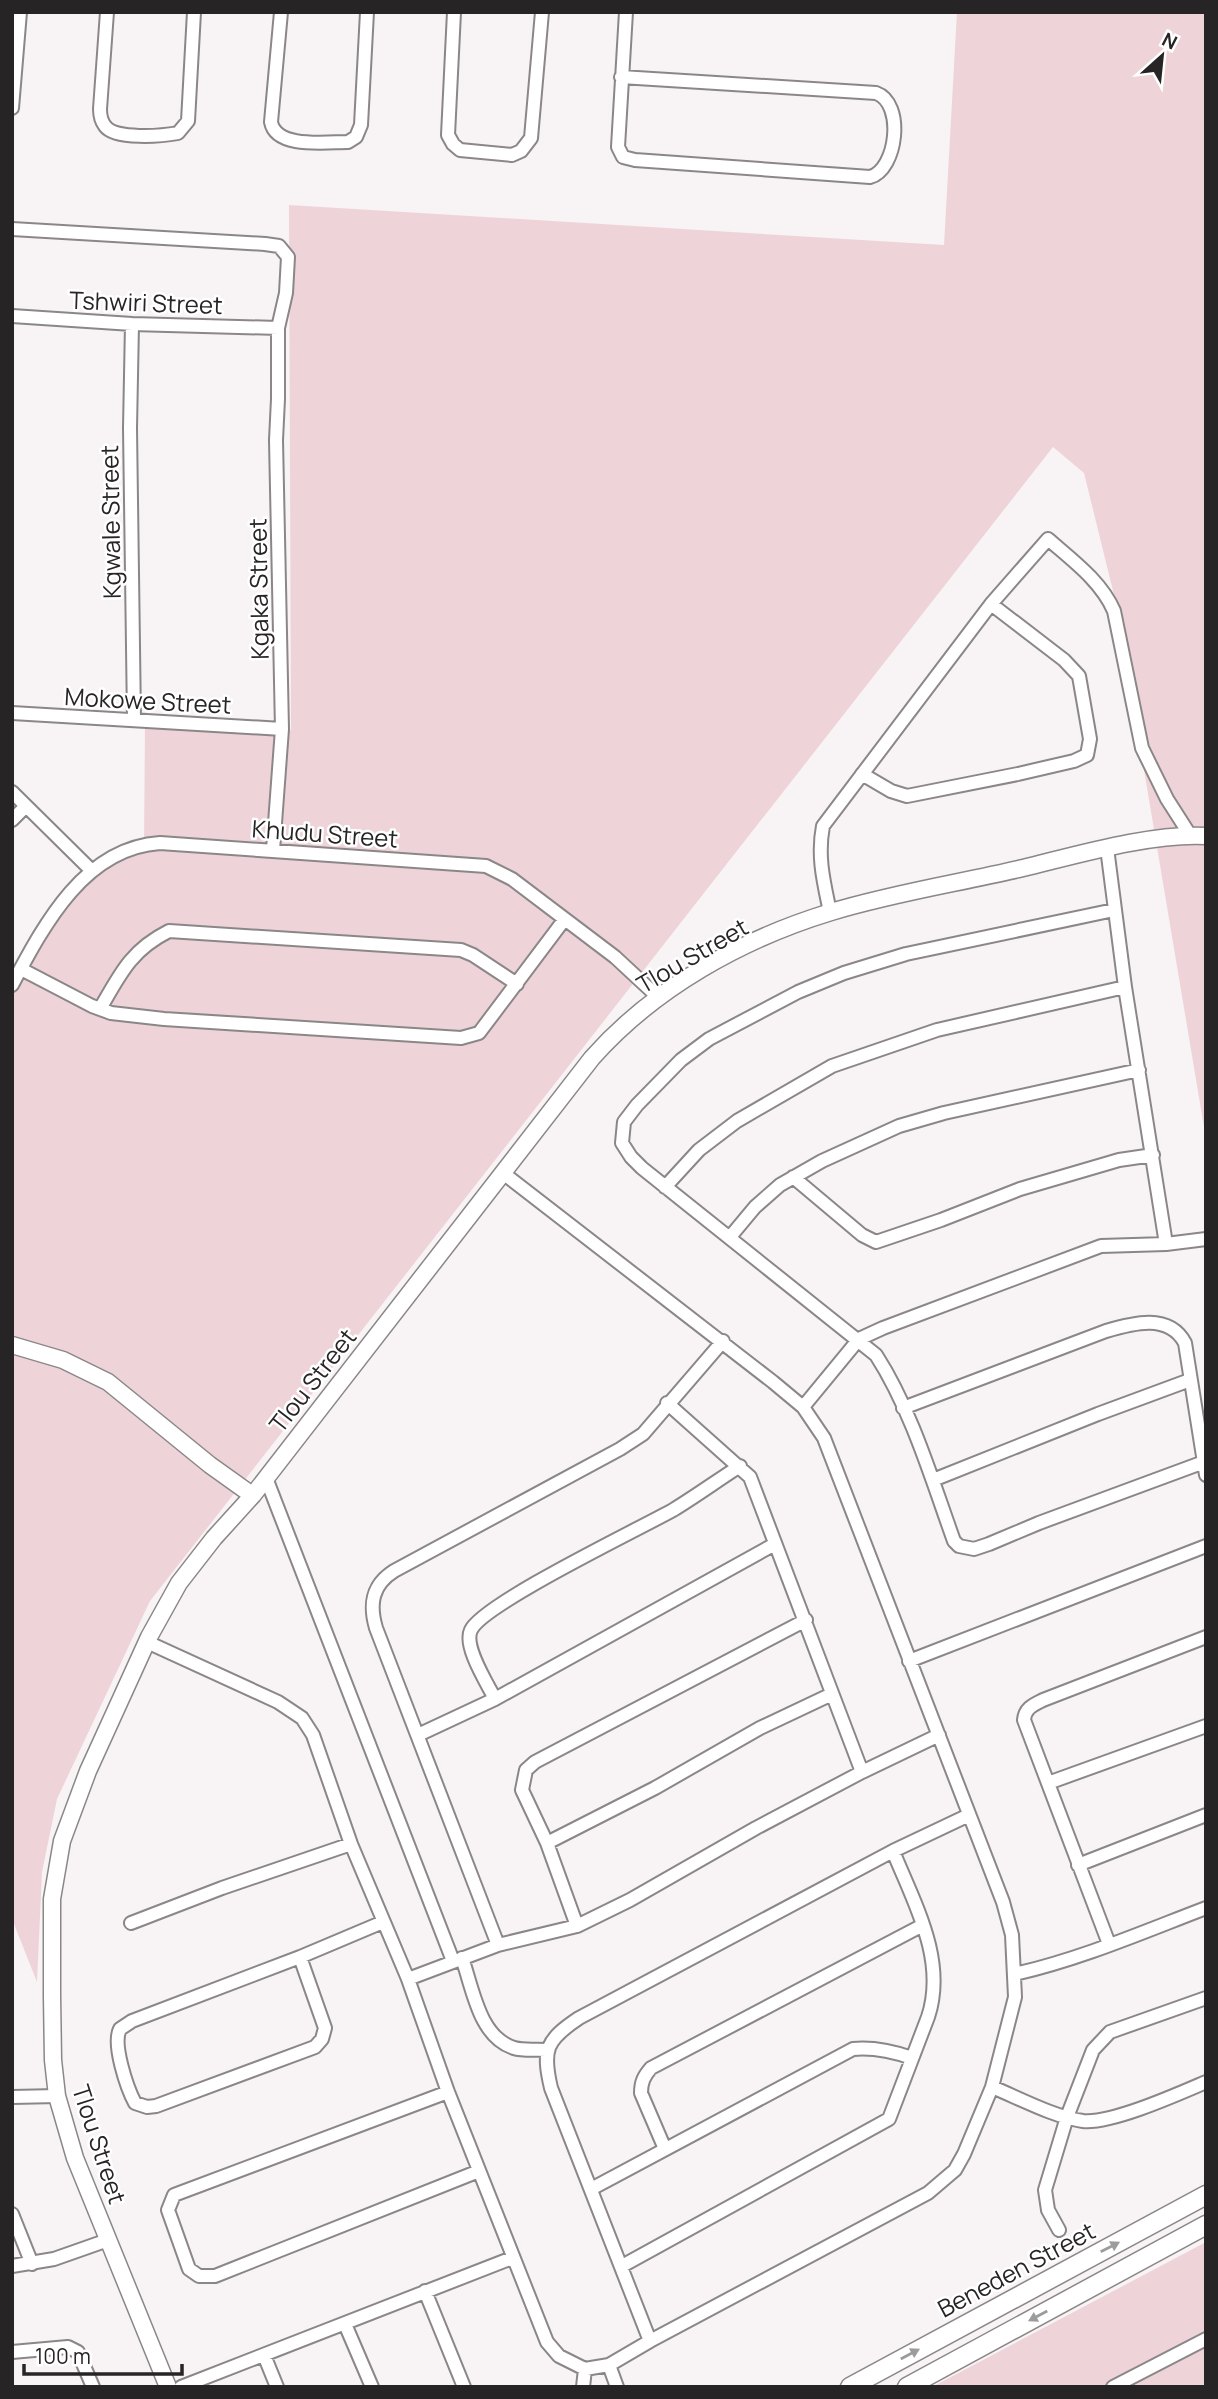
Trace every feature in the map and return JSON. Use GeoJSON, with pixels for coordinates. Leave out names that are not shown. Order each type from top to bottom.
{"type":"FeatureCollection","features":[{"type":"Feature","properties":{"kind":"main road","name":"Beneden Street"},"geometry":{"type":"LineString","coordinates":[[850,2387],[1206,2195]]}},
{"type":"Feature","properties":{"kind":"main road"},"geometry":{"type":"LineString","coordinates":[[907,2387],[1206,2225]]}},
{"type":"Feature","properties":{"kind":"street"},"geometry":{"type":"LineString","coordinates":[[12,107],[20,12]]}},
{"type":"Feature","properties":{"kind":"street"},"geometry":{"type":"LineString","coordinates":[[107,12],[100,109],[105,127],[116,133],[156,136],[178,133],[188,121],[194,12]]}},
{"type":"Feature","properties":{"kind":"street"},"geometry":{"type":"LineString","coordinates":[[281,12],[271,122],[273,129],[286,140],[348,142],[356,137],[361,125],[367,12]]}},
{"type":"Feature","properties":{"kind":"street"},"geometry":{"type":"LineString","coordinates":[[454,12],[448,135],[460,150],[512,155],[521,151],[531,138],[542,12]]}},
{"type":"Feature","properties":{"kind":"street"},"geometry":{"type":"LineString","coordinates":[[621,78],[876,93],[886,98],[894,112],[887,163],[878,174],[870,177],[628,159],[621,155],[618,147],[621,78],[626,12]]}},
{"type":"Feature","properties":{"kind":"street","name":"Kgaka Street"},"geometry":{"type":"LineString","coordinates":[[12,229],[279,246],[287,254],[289,262],[286,293],[278,328],[276,440],[282,729],[273,850]]}},
{"type":"Feature","properties":{"kind":"street","name":"Tshwiri Street"},"geometry":{"type":"LineString","coordinates":[[12,316],[132,324],[278,328]]}},
{"type":"Feature","properties":{"kind":"street","name":"Kgwale Street"},"geometry":{"type":"LineString","coordinates":[[132,324],[130,428],[134,719]]}},
{"type":"Feature","properties":{"kind":"street"},"geometry":{"type":"LineString","coordinates":[[830,912],[820,863],[823,826],[991,604],[1048,539],[1094,580],[1110,601],[1142,748],[1167,799],[1198,835]]}},
{"type":"Feature","properties":{"kind":"street"},"geometry":{"type":"LineString","coordinates":[[862,774],[891,791],[907,796],[1039,769],[1074,761],[1087,755],[1090,739],[1079,676],[1058,655],[991,604]]}},
{"type":"Feature","properties":{"kind":"street","name":"Mokowe Street"},"geometry":{"type":"LineString","coordinates":[[12,713],[282,729]]}},
{"type":"Feature","properties":{"kind":"street"},"geometry":{"type":"LineString","coordinates":[[12,792],[92,871]]}},
{"type":"Feature","properties":{"kind":"street"},"geometry":{"type":"LineString","coordinates":[[12,820],[25,807]]}},
{"type":"Feature","properties":{"kind":"street","name":"Tlou Street"},"geometry":{"type":"LineString","coordinates":[[168,2387],[75,2158],[57,2096],[53,2060],[52,1899],[62,1841],[88,1770],[147,1642],[179,1583],[214,1538],[252,1496],[592,1058],[657,996],[752,944],[830,912],[1107,848],[1198,835]]}},
{"type":"Feature","properties":{"kind":"street","name":"Khudu Street"},"geometry":{"type":"LineString","coordinates":[[12,985],[59,904],[92,871],[116,854],[142,844],[160,843],[486,866],[512,879],[615,957],[657,996]]}},
{"type":"Feature","properties":{"kind":"street"},"geometry":{"type":"LineString","coordinates":[[1107,848],[1125,987],[1166,1244]]}},
{"type":"Feature","properties":{"kind":"street"},"geometry":{"type":"LineString","coordinates":[[903,1408],[1106,1331],[1134,1323],[1150,1322],[1168,1326],[1180,1333],[1185,1343],[1205,1469],[974,1549],[956,1544],[903,1408],[889,1375],[876,1355],[631,1157],[622,1143],[622,1128],[637,1105],[681,1060],[703,1042],[798,992],[844,973],[906,954],[1114,910]]}},
{"type":"Feature","properties":{"kind":"street"},"geometry":{"type":"LineString","coordinates":[[21,969],[111,1013],[164,1019],[461,1038],[479,1033],[564,920]]}},
{"type":"Feature","properties":{"kind":"street"},"geometry":{"type":"LineString","coordinates":[[100,1009],[126,964],[153,939],[169,931],[461,950],[474,955],[517,984]]}},
{"type":"Feature","properties":{"kind":"street"},"geometry":{"type":"LineString","coordinates":[[665,1187],[699,1150],[737,1121],[832,1066],[937,1030],[1125,987]]}},
{"type":"Feature","properties":{"kind":"street"},"geometry":{"type":"LineString","coordinates":[[730,1237],[766,1196],[793,1177],[822,1161],[917,1119],[1139,1070]]}},
{"type":"Feature","properties":{"kind":"street"},"geometry":{"type":"LineString","coordinates":[[793,1177],[862,1235],[876,1242],[1020,1189],[1119,1160],[1153,1155]]}},
{"type":"Feature","properties":{"kind":"street"},"geometry":{"type":"LineString","coordinates":[[147,1642],[278,1702],[302,1718],[313,1735],[351,1844],[408,1979],[512,2258],[547,2342],[559,2356],[585,2369],[609,2365],[928,2193],[955,2170],[992,2087],[1015,1997],[1013,1935],[1003,1902],[909,1661],[840,1473],[820,1429],[803,1407],[723,1341],[503,1173]]}},
{"type":"Feature","properties":{"kind":"street"},"geometry":{"type":"LineString","coordinates":[[803,1407],[859,1339],[883,1328],[1101,1246],[1206,1240]]}},
{"type":"Feature","properties":{"kind":"street"},"geometry":{"type":"LineString","coordinates":[[498,1945],[372,1613],[372,1601],[383,1578],[643,1434],[723,1341]]}},
{"type":"Feature","properties":{"kind":"street"},"geometry":{"type":"LineString","coordinates":[[12,1345],[63,1360],[108,1382],[252,1496]]}},
{"type":"Feature","properties":{"kind":"street"},"geometry":{"type":"LineString","coordinates":[[933,1480],[1190,1380]]}},
{"type":"Feature","properties":{"kind":"street"},"geometry":{"type":"LineString","coordinates":[[667,1403],[747,1472],[756,1489],[862,1772]]}},
{"type":"Feature","properties":{"kind":"street"},"geometry":{"type":"LineString","coordinates":[[495,1699],[470,1647],[471,1630],[480,1618],[674,1509],[740,1466]]}},
{"type":"Feature","properties":{"kind":"street"},"geometry":{"type":"LineString","coordinates":[[266,1478],[485,2024],[497,2040],[517,2049],[547,2050]]}},
{"type":"Feature","properties":{"kind":"street"},"geometry":{"type":"LineString","coordinates":[[418,1735],[495,1699],[775,1544]]}},
{"type":"Feature","properties":{"kind":"street"},"geometry":{"type":"LineString","coordinates":[[909,1661],[1206,1546]]}},
{"type":"Feature","properties":{"kind":"street"},"geometry":{"type":"LineString","coordinates":[[577,1926],[547,1843],[523,1790],[526,1770],[535,1762],[806,1620]]}},
{"type":"Feature","properties":{"kind":"street"},"geometry":{"type":"LineString","coordinates":[[1108,1944],[1024,1720],[1030,1707],[1206,1637]]}},
{"type":"Feature","properties":{"kind":"street"},"geometry":{"type":"LineString","coordinates":[[547,1843],[655,1788],[760,1728],[832,1694]]}},
{"type":"Feature","properties":{"kind":"street"},"geometry":{"type":"LineString","coordinates":[[1048,1783],[1206,1726]]}},
{"type":"Feature","properties":{"kind":"street"},"geometry":{"type":"LineString","coordinates":[[408,1979],[498,1945],[577,1926],[630,1900],[756,1828],[862,1772],[939,1735]]}},
{"type":"Feature","properties":{"kind":"street"},"geometry":{"type":"LineString","coordinates":[[650,2341],[551,2088],[546,2066],[547,2050],[553,2039],[562,2029],[579,2018],[892,1851],[969,1815]]}},
{"type":"Feature","properties":{"kind":"street"},"geometry":{"type":"LineString","coordinates":[[1078,1864],[1206,1815]]}},
{"type":"Feature","properties":{"kind":"street"},"geometry":{"type":"LineString","coordinates":[[131,1923],[222,1888],[351,1844]]}},
{"type":"Feature","properties":{"kind":"street"},"geometry":{"type":"LineString","coordinates":[[622,2266],[889,2119],[933,2002],[935,1982],[934,1965],[923,1925],[892,1851]]}},
{"type":"Feature","properties":{"kind":"street"},"geometry":{"type":"LineString","coordinates":[[1015,1974],[1083,1957],[1108,1944],[1206,1908]]}},
{"type":"Feature","properties":{"kind":"street"},"geometry":{"type":"LineString","coordinates":[[300,1957],[325,2028],[322,2039],[315,2047],[156,2106],[147,2108],[135,2103],[129,2091],[117,2042],[120,2029],[132,2021],[300,1957],[383,1922]]}},
{"type":"Feature","properties":{"kind":"street"},"geometry":{"type":"LineString","coordinates":[[665,2149],[641,2092],[645,2075],[651,2068],[923,1925]]}},
{"type":"Feature","properties":{"kind":"street"},"geometry":{"type":"LineString","coordinates":[[1059,2230],[1048,2210],[1045,2190],[1067,2117],[1093,2050],[1105,2035],[1206,1998]]}},
{"type":"Feature","properties":{"kind":"street"},"geometry":{"type":"LineString","coordinates":[[591,2189],[853,2049],[890,2050],[912,2058]]}},
{"type":"Feature","properties":{"kind":"street"},"geometry":{"type":"LineString","coordinates":[[992,2087],[1083,2121],[1098,2120],[1141,2108],[1206,2082]]}},
{"type":"Feature","properties":{"kind":"street"},"geometry":{"type":"LineString","coordinates":[[448,2092],[174,2195],[168,2210],[189,2269],[199,2276],[215,2276],[479,2171]]}},
{"type":"Feature","properties":{"kind":"street"},"geometry":{"type":"LineString","coordinates":[[12,2097],[57,2096]]}},
{"type":"Feature","properties":{"kind":"street"},"geometry":{"type":"LineString","coordinates":[[12,2214],[33,2264]]}},
{"type":"Feature","properties":{"kind":"street"},"geometry":{"type":"LineString","coordinates":[[12,2266],[54,2259],[108,2240]]}},
{"type":"Feature","properties":{"kind":"street"},"geometry":{"type":"LineString","coordinates":[[181,2387],[512,2258]]}},
{"type":"Feature","properties":{"kind":"street"},"geometry":{"type":"LineString","coordinates":[[425,2291],[464,2387]]}},
{"type":"Feature","properties":{"kind":"street"},"geometry":{"type":"LineString","coordinates":[[345,2324],[372,2387]]}},
{"type":"Feature","properties":{"kind":"street"},"geometry":{"type":"LineString","coordinates":[[1113,2387],[1206,2339]]}},
{"type":"Feature","properties":{"kind":"street"},"geometry":{"type":"LineString","coordinates":[[12,2352],[73,2348],[78,2353],[93,2387]]}},
{"type":"Feature","properties":{"kind":"street"},"geometry":{"type":"LineString","coordinates":[[264,2355],[277,2387]]}},
{"type":"Feature","properties":{"kind":"street"},"geometry":{"type":"LineString","coordinates":[[609,2365],[617,2387]]}},
{"type":"Feature","properties":{"kind":"street"},"geometry":{"type":"LineString","coordinates":[[583,2387],[585,2369]]}},
{"type":"Feature","properties":{"kind":"shaded area"},"geometry":{"type":"Polygon","coordinates":[[[957,12],[1206,12],[1206,1139],[1116,603],[1084,473],[1053,447],[150,1601],[57,1799],[42,1872],[37,1982],[12,1919],[12,991],[50,919],[90,871],[144,846],[145,727],[291,730],[289,205],[944,245],[957,12]]]}},
{"type":"Feature","properties":{"kind":"shaded area"},"geometry":{"type":"Polygon","coordinates":[[[1206,2242],[1206,2387],[932,2387],[1206,2242]]]}}]}
